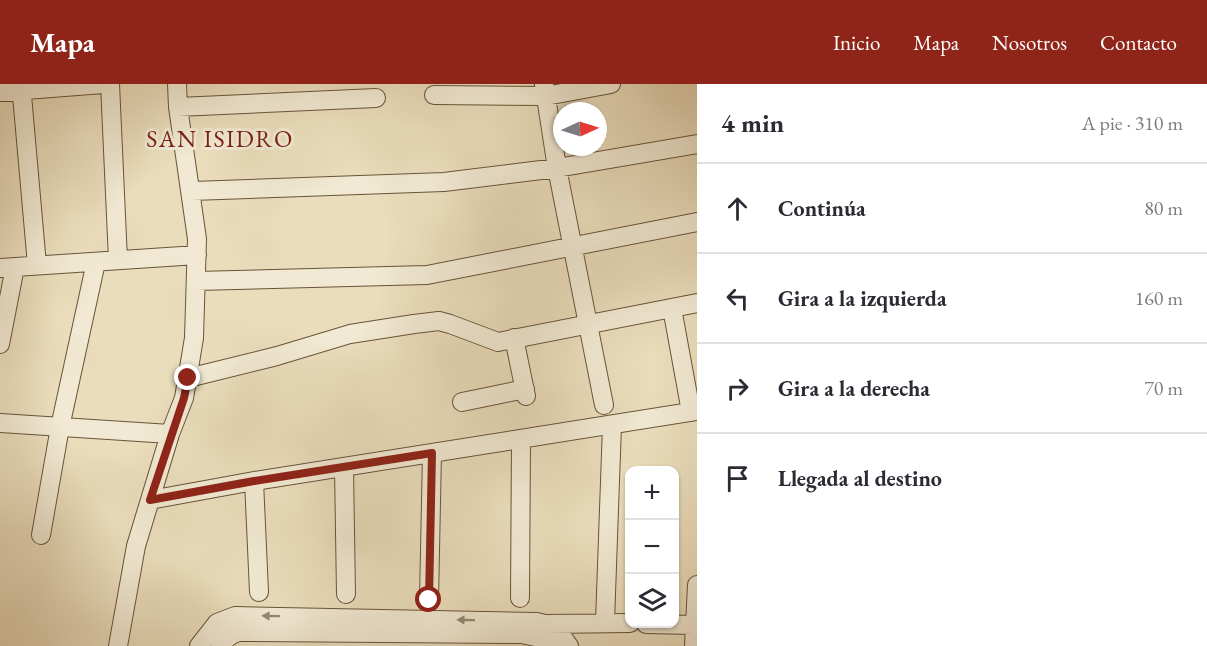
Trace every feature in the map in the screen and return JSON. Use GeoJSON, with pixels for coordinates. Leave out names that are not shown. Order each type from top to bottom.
{"type":"FeatureCollection","features":[{"type":"Feature","properties":{"kind":"street"},"geometry":{"type":"LineString","coordinates":[[0,92],[22,87],[103,84]]}},
{"type":"Feature","properties":{"kind":"street"},"geometry":{"type":"LineString","coordinates":[[110,84],[118,260]]}},
{"type":"Feature","properties":{"kind":"street"},"geometry":{"type":"LineString","coordinates":[[118,646],[136,546],[170,434],[184,398],[194,338],[197,255],[192,191],[178,107],[177,84]]}},
{"type":"Feature","properties":{"kind":"street"},"geometry":{"type":"LineString","coordinates":[[434,95],[545,90],[611,84]]}},
{"type":"Feature","properties":{"kind":"street"},"geometry":{"type":"LineString","coordinates":[[22,87],[37,266]]}},
{"type":"Feature","properties":{"kind":"street"},"geometry":{"type":"LineString","coordinates":[[545,90],[557,168],[604,405]]}},
{"type":"Feature","properties":{"kind":"street"},"geometry":{"type":"LineString","coordinates":[[178,107],[376,98]]}},
{"type":"Feature","properties":{"kind":"street"},"geometry":{"type":"LineString","coordinates":[[192,191],[444,182],[557,168],[697,144]]}},
{"type":"Feature","properties":{"kind":"street"},"geometry":{"type":"LineString","coordinates":[[196,281],[428,275],[697,222]]}},
{"type":"Feature","properties":{"kind":"street"},"geometry":{"type":"LineString","coordinates":[[0,344],[7,267],[197,255]]}},
{"type":"Feature","properties":{"kind":"street"},"geometry":{"type":"LineString","coordinates":[[41,535],[60,427],[96,262]]}},
{"type":"Feature","properties":{"kind":"street"},"geometry":{"type":"LineString","coordinates":[[188,378],[277,356],[350,334],[414,324],[440,321],[498,342],[697,303]]}},
{"type":"Feature","properties":{"kind":"street"},"geometry":{"type":"LineString","coordinates":[[150,500],[254,481],[694,412],[672,308]]}},
{"type":"Feature","properties":{"kind":"street"},"geometry":{"type":"LineString","coordinates":[[462,402],[525,392],[514,338]]}},
{"type":"Feature","properties":{"kind":"street"},"geometry":{"type":"LineString","coordinates":[[0,423],[170,434]]}},
{"type":"Feature","properties":{"kind":"street"},"geometry":{"type":"LineString","coordinates":[[604,622],[612,425]]}},
{"type":"Feature","properties":{"kind":"street"},"geometry":{"type":"LineString","coordinates":[[520,598],[521,439]]}},
{"type":"Feature","properties":{"kind":"street"},"geometry":{"type":"LineString","coordinates":[[429,600],[432,453]]}},
{"type":"Feature","properties":{"kind":"street"},"geometry":{"type":"LineString","coordinates":[[344,467],[346,594]]}},
{"type":"Feature","properties":{"kind":"street"},"geometry":{"type":"LineString","coordinates":[[254,481],[259,592]]}},
{"type":"Feature","properties":{"kind":"street"},"geometry":{"type":"LineString","coordinates":[[694,646],[697,585]]}},
{"type":"Feature","properties":{"kind":"street"},"geometry":{"type":"LineString","coordinates":[[234,624],[537,622],[546,624],[564,638]]}},
{"type":"Feature","properties":{"kind":"street"},"geometry":{"type":"LineString","coordinates":[[199,646],[217,623],[522,634],[540,638],[564,638],[604,622],[625,623]]}},
{"type":"Feature","properties":{"kind":"street"},"geometry":{"type":"LineString","coordinates":[[220,646],[234,624]]}},
{"type":"Feature","properties":{"kind":"street"},"geometry":{"type":"LineString","coordinates":[[679,625],[695,625]]}},
{"type":"Feature","properties":{"kind":"district","name":"SAN ISIDRO"},"geometry":{"type":"Point","coordinates":[220,139]}},
{"type":"Feature","properties":{"kind":"route"},"geometry":{"type":"LineString","coordinates":[[188,378],[184,398],[170,434],[150,500],[432,453],[429,600]]}}]}
